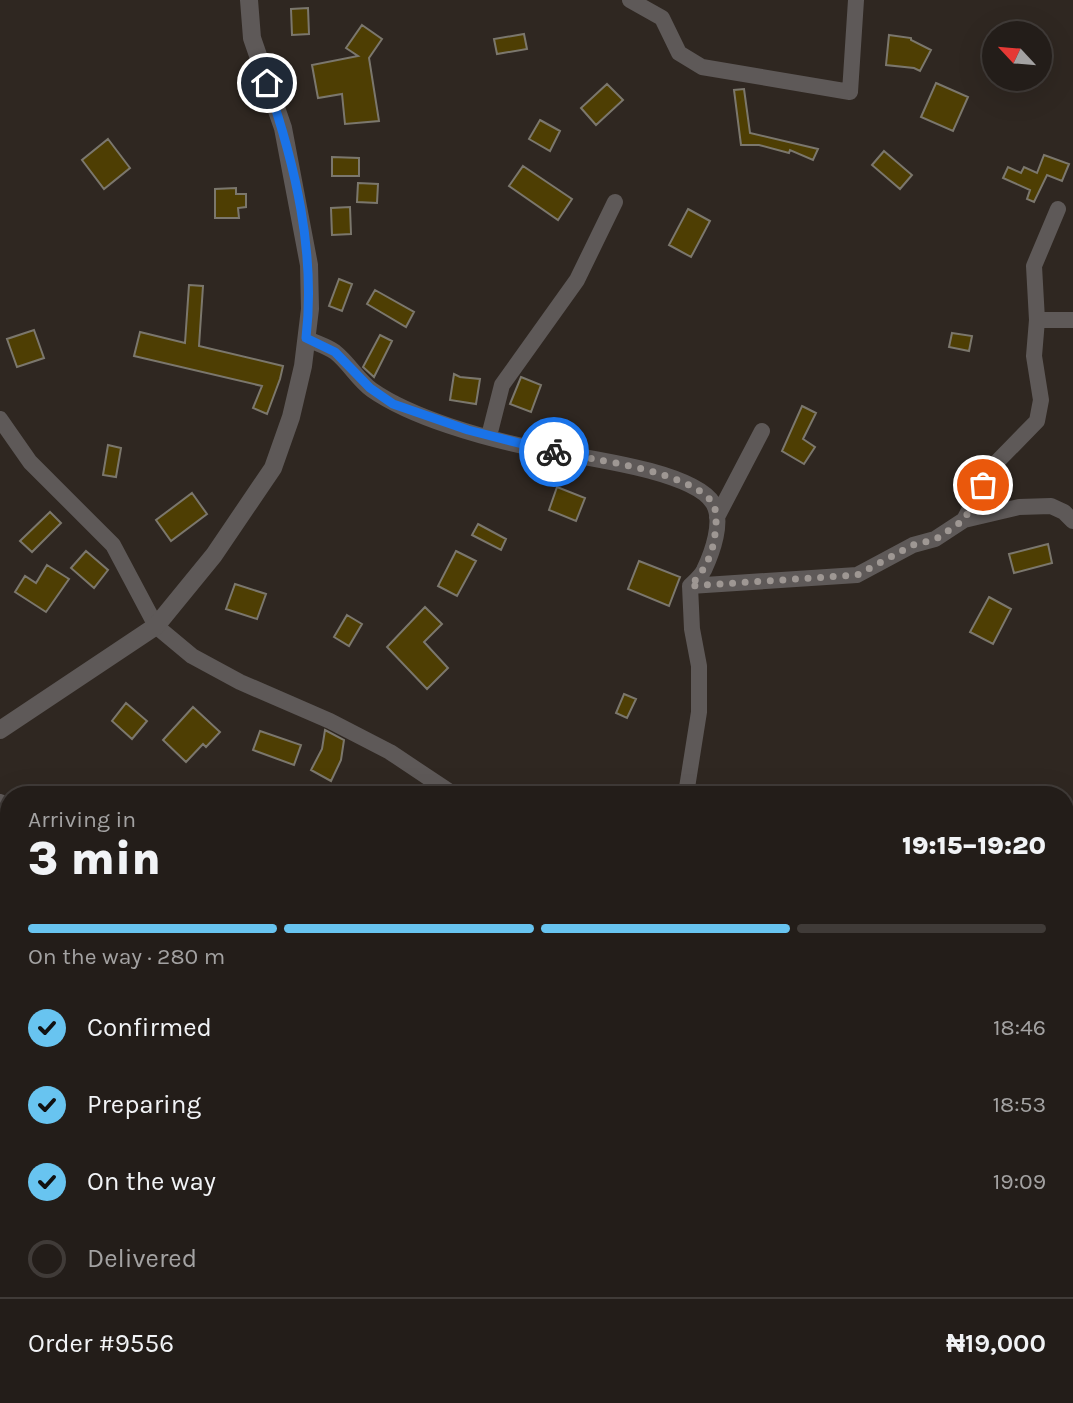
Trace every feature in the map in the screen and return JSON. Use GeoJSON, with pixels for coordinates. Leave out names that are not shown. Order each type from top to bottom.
{"type":"FeatureCollection","features":[{"type":"Feature","properties":{"kind":"street"},"geometry":{"type":"LineString","coordinates":[[0,730],[156,626],[214,555],[273,468],[291,417],[303,366],[310,309],[309,265],[283,128],[252,38],[249,0]]}},
{"type":"Feature","properties":{"kind":"street"},"geometry":{"type":"LineString","coordinates":[[630,0],[662,18],[679,53],[702,67],[850,92],[856,0]]}},
{"type":"Feature","properties":{"kind":"street"},"geometry":{"type":"LineString","coordinates":[[489,436],[502,385],[577,280],[615,202]]}},
{"type":"Feature","properties":{"kind":"street"},"geometry":{"type":"LineString","coordinates":[[964,520],[992,467],[1038,421],[1041,400],[1034,356],[1037,320],[1034,266],[1058,209]]}},
{"type":"Feature","properties":{"kind":"street"},"geometry":{"type":"LineString","coordinates":[[1037,320],[1073,320]]}},
{"type":"Feature","properties":{"kind":"street"},"geometry":{"type":"LineString","coordinates":[[306,338],[335,352],[370,388],[393,404],[423,416],[529,447],[635,467],[682,482],[700,491],[713,503],[717,517],[715,539],[704,572],[690,586],[692,629],[699,666],[699,712],[687,786]]}},
{"type":"Feature","properties":{"kind":"street"},"geometry":{"type":"LineString","coordinates":[[0,419],[30,462],[113,545],[156,626],[192,656],[240,682],[330,721],[379,746],[431,786]]}},
{"type":"Feature","properties":{"kind":"street"},"geometry":{"type":"LineString","coordinates":[[717,517],[762,431]]}},
{"type":"Feature","properties":{"kind":"street"},"geometry":{"type":"LineString","coordinates":[[690,586],[857,575],[913,545],[936,539],[964,520],[1019,507],[1051,506],[1064,512],[1073,521]]}},
{"type":"Feature","properties":{"kind":"building"},"geometry":{"type":"Polygon","coordinates":[[[308,8],[309,34],[292,35],[291,9],[308,8]]]}},
{"type":"Feature","properties":{"kind":"building"},"geometry":{"type":"Polygon","coordinates":[[[362,25],[382,39],[369,58],[379,121],[345,124],[342,94],[318,98],[312,65],[358,56],[346,48],[362,25]]]}},
{"type":"Feature","properties":{"kind":"building"},"geometry":{"type":"Polygon","coordinates":[[[524,34],[527,49],[497,54],[494,39],[524,34]]]}},
{"type":"Feature","properties":{"kind":"building"},"geometry":{"type":"Polygon","coordinates":[[[889,35],[911,38],[931,50],[920,71],[886,65],[889,35]]]}},
{"type":"Feature","properties":{"kind":"building"},"geometry":{"type":"Polygon","coordinates":[[[936,83],[968,97],[953,131],[921,117],[936,83]]]}},
{"type":"Feature","properties":{"kind":"building"},"geometry":{"type":"Polygon","coordinates":[[[607,84],[623,100],[596,125],[581,108],[607,84]]]}},
{"type":"Feature","properties":{"kind":"building"},"geometry":{"type":"Polygon","coordinates":[[[744,89],[750,133],[818,149],[813,160],[790,150],[789,153],[759,145],[741,145],[734,90],[744,89]]]}},
{"type":"Feature","properties":{"kind":"building"},"geometry":{"type":"Polygon","coordinates":[[[540,120],[560,131],[550,151],[529,139],[540,120]]]}},
{"type":"Feature","properties":{"kind":"building"},"geometry":{"type":"Polygon","coordinates":[[[108,139],[130,168],[104,189],[82,160],[108,139]]]}},
{"type":"Feature","properties":{"kind":"building"},"geometry":{"type":"Polygon","coordinates":[[[884,151],[912,175],[900,189],[872,165],[884,151]]]}},
{"type":"Feature","properties":{"kind":"building"},"geometry":{"type":"Polygon","coordinates":[[[1044,155],[1069,164],[1062,181],[1047,175],[1034,202],[1027,199],[1030,190],[1003,178],[1008,167],[1021,173],[1024,167],[1037,173],[1044,155]]]}},
{"type":"Feature","properties":{"kind":"building"},"geometry":{"type":"Polygon","coordinates":[[[332,157],[359,158],[359,176],[332,176],[332,157]]]}},
{"type":"Feature","properties":{"kind":"building"},"geometry":{"type":"Polygon","coordinates":[[[523,166],[572,199],[558,220],[509,186],[523,166]]]}},
{"type":"Feature","properties":{"kind":"building"},"geometry":{"type":"Polygon","coordinates":[[[358,183],[378,184],[377,203],[357,202],[358,183]]]}},
{"type":"Feature","properties":{"kind":"building"},"geometry":{"type":"Polygon","coordinates":[[[236,188],[236,194],[246,194],[246,207],[238,208],[239,218],[215,218],[215,189],[236,188]]]}},
{"type":"Feature","properties":{"kind":"building"},"geometry":{"type":"Polygon","coordinates":[[[350,207],[351,234],[332,235],[331,208],[350,207]]]}},
{"type":"Feature","properties":{"kind":"building"},"geometry":{"type":"Polygon","coordinates":[[[688,209],[710,221],[691,257],[669,245],[688,209]]]}},
{"type":"Feature","properties":{"kind":"building"},"geometry":{"type":"Polygon","coordinates":[[[339,279],[352,284],[342,311],[329,306],[339,279]]]}},
{"type":"Feature","properties":{"kind":"building"},"geometry":{"type":"Polygon","coordinates":[[[189,285],[203,286],[199,346],[283,366],[267,414],[253,408],[262,386],[134,356],[140,332],[185,343],[189,285]]]}},
{"type":"Feature","properties":{"kind":"building"},"geometry":{"type":"Polygon","coordinates":[[[375,290],[414,312],[406,327],[367,304],[375,290]]]}},
{"type":"Feature","properties":{"kind":"building"},"geometry":{"type":"Polygon","coordinates":[[[34,330],[44,358],[17,367],[7,339],[34,330]]]}},
{"type":"Feature","properties":{"kind":"building"},"geometry":{"type":"Polygon","coordinates":[[[952,333],[972,336],[969,351],[949,347],[952,333]]]}},
{"type":"Feature","properties":{"kind":"building"},"geometry":{"type":"Polygon","coordinates":[[[380,335],[392,341],[374,377],[363,367],[380,335]]]}},
{"type":"Feature","properties":{"kind":"building"},"geometry":{"type":"Polygon","coordinates":[[[454,374],[480,379],[476,404],[450,400],[454,374]]]}},
{"type":"Feature","properties":{"kind":"building"},"geometry":{"type":"Polygon","coordinates":[[[521,377],[541,385],[531,412],[510,404],[521,377]]]}},
{"type":"Feature","properties":{"kind":"building"},"geometry":{"type":"Polygon","coordinates":[[[802,406],[816,413],[803,439],[815,447],[804,464],[782,451],[802,406]]]}},
{"type":"Feature","properties":{"kind":"building"},"geometry":{"type":"Polygon","coordinates":[[[108,445],[121,448],[116,477],[103,475],[108,445]]]}},
{"type":"Feature","properties":{"kind":"building"},"geometry":{"type":"Polygon","coordinates":[[[557,487],[585,498],[576,521],[549,510],[557,487]]]}},
{"type":"Feature","properties":{"kind":"building"},"geometry":{"type":"Polygon","coordinates":[[[192,493],[207,514],[171,541],[156,520],[192,493]]]}},
{"type":"Feature","properties":{"kind":"building"},"geometry":{"type":"Polygon","coordinates":[[[50,512],[61,523],[32,552],[20,541],[50,512]]]}},
{"type":"Feature","properties":{"kind":"building"},"geometry":{"type":"Polygon","coordinates":[[[478,524],[506,539],[501,550],[472,535],[478,524]]]}},
{"type":"Feature","properties":{"kind":"building"},"geometry":{"type":"Polygon","coordinates":[[[1048,544],[1052,563],[1014,573],[1009,554],[1048,544]]]}},
{"type":"Feature","properties":{"kind":"building"},"geometry":{"type":"Polygon","coordinates":[[[86,551],[108,570],[94,588],[71,568],[86,551]]]}},
{"type":"Feature","properties":{"kind":"building"},"geometry":{"type":"Polygon","coordinates":[[[456,551],[476,561],[457,596],[438,586],[456,551]]]}},
{"type":"Feature","properties":{"kind":"building"},"geometry":{"type":"Polygon","coordinates":[[[639,561],[680,577],[669,606],[628,589],[639,561]]]}},
{"type":"Feature","properties":{"kind":"building"},"geometry":{"type":"Polygon","coordinates":[[[47,565],[69,579],[46,612],[15,592],[25,576],[36,583],[47,565]]]}},
{"type":"Feature","properties":{"kind":"building"},"geometry":{"type":"Polygon","coordinates":[[[235,584],[266,594],[257,619],[226,609],[235,584]]]}},
{"type":"Feature","properties":{"kind":"building"},"geometry":{"type":"Polygon","coordinates":[[[989,597],[1011,609],[993,644],[970,632],[989,597]]]}},
{"type":"Feature","properties":{"kind":"building"},"geometry":{"type":"Polygon","coordinates":[[[425,607],[442,624],[424,642],[448,668],[427,689],[387,647],[425,607]]]}},
{"type":"Feature","properties":{"kind":"building"},"geometry":{"type":"Polygon","coordinates":[[[347,615],[362,624],[349,646],[334,637],[347,615]]]}},
{"type":"Feature","properties":{"kind":"building"},"geometry":{"type":"Polygon","coordinates":[[[624,694],[636,699],[627,718],[616,713],[624,694]]]}},
{"type":"Feature","properties":{"kind":"building"},"geometry":{"type":"Polygon","coordinates":[[[126,703],[147,721],[132,739],[112,721],[126,703]]]}},
{"type":"Feature","properties":{"kind":"building"},"geometry":{"type":"Polygon","coordinates":[[[193,707],[220,732],[206,747],[203,744],[186,762],[163,740],[193,707]]]}},
{"type":"Feature","properties":{"kind":"building"},"geometry":{"type":"Polygon","coordinates":[[[325,730],[344,740],[341,760],[331,781],[311,770],[322,749],[325,730]]]}},
{"type":"Feature","properties":{"kind":"building"},"geometry":{"type":"Polygon","coordinates":[[[260,731],[301,745],[294,765],[253,750],[260,731]]]}},
{"type":"Feature","properties":{"kind":"way so far"},"geometry":{"type":"LineString","coordinates":[[554,452],[635,467],[682,482],[700,491],[713,503],[717,517],[715,539],[704,572],[690,586],[857,575],[913,545],[936,539],[964,520],[983,485]]}},
{"type":"Feature","properties":{"kind":"route"},"geometry":{"type":"LineString","coordinates":[[267,83],[283,128],[309,265],[310,309],[306,338],[335,352],[370,388],[393,404],[468,430],[554,452]]}}]}
